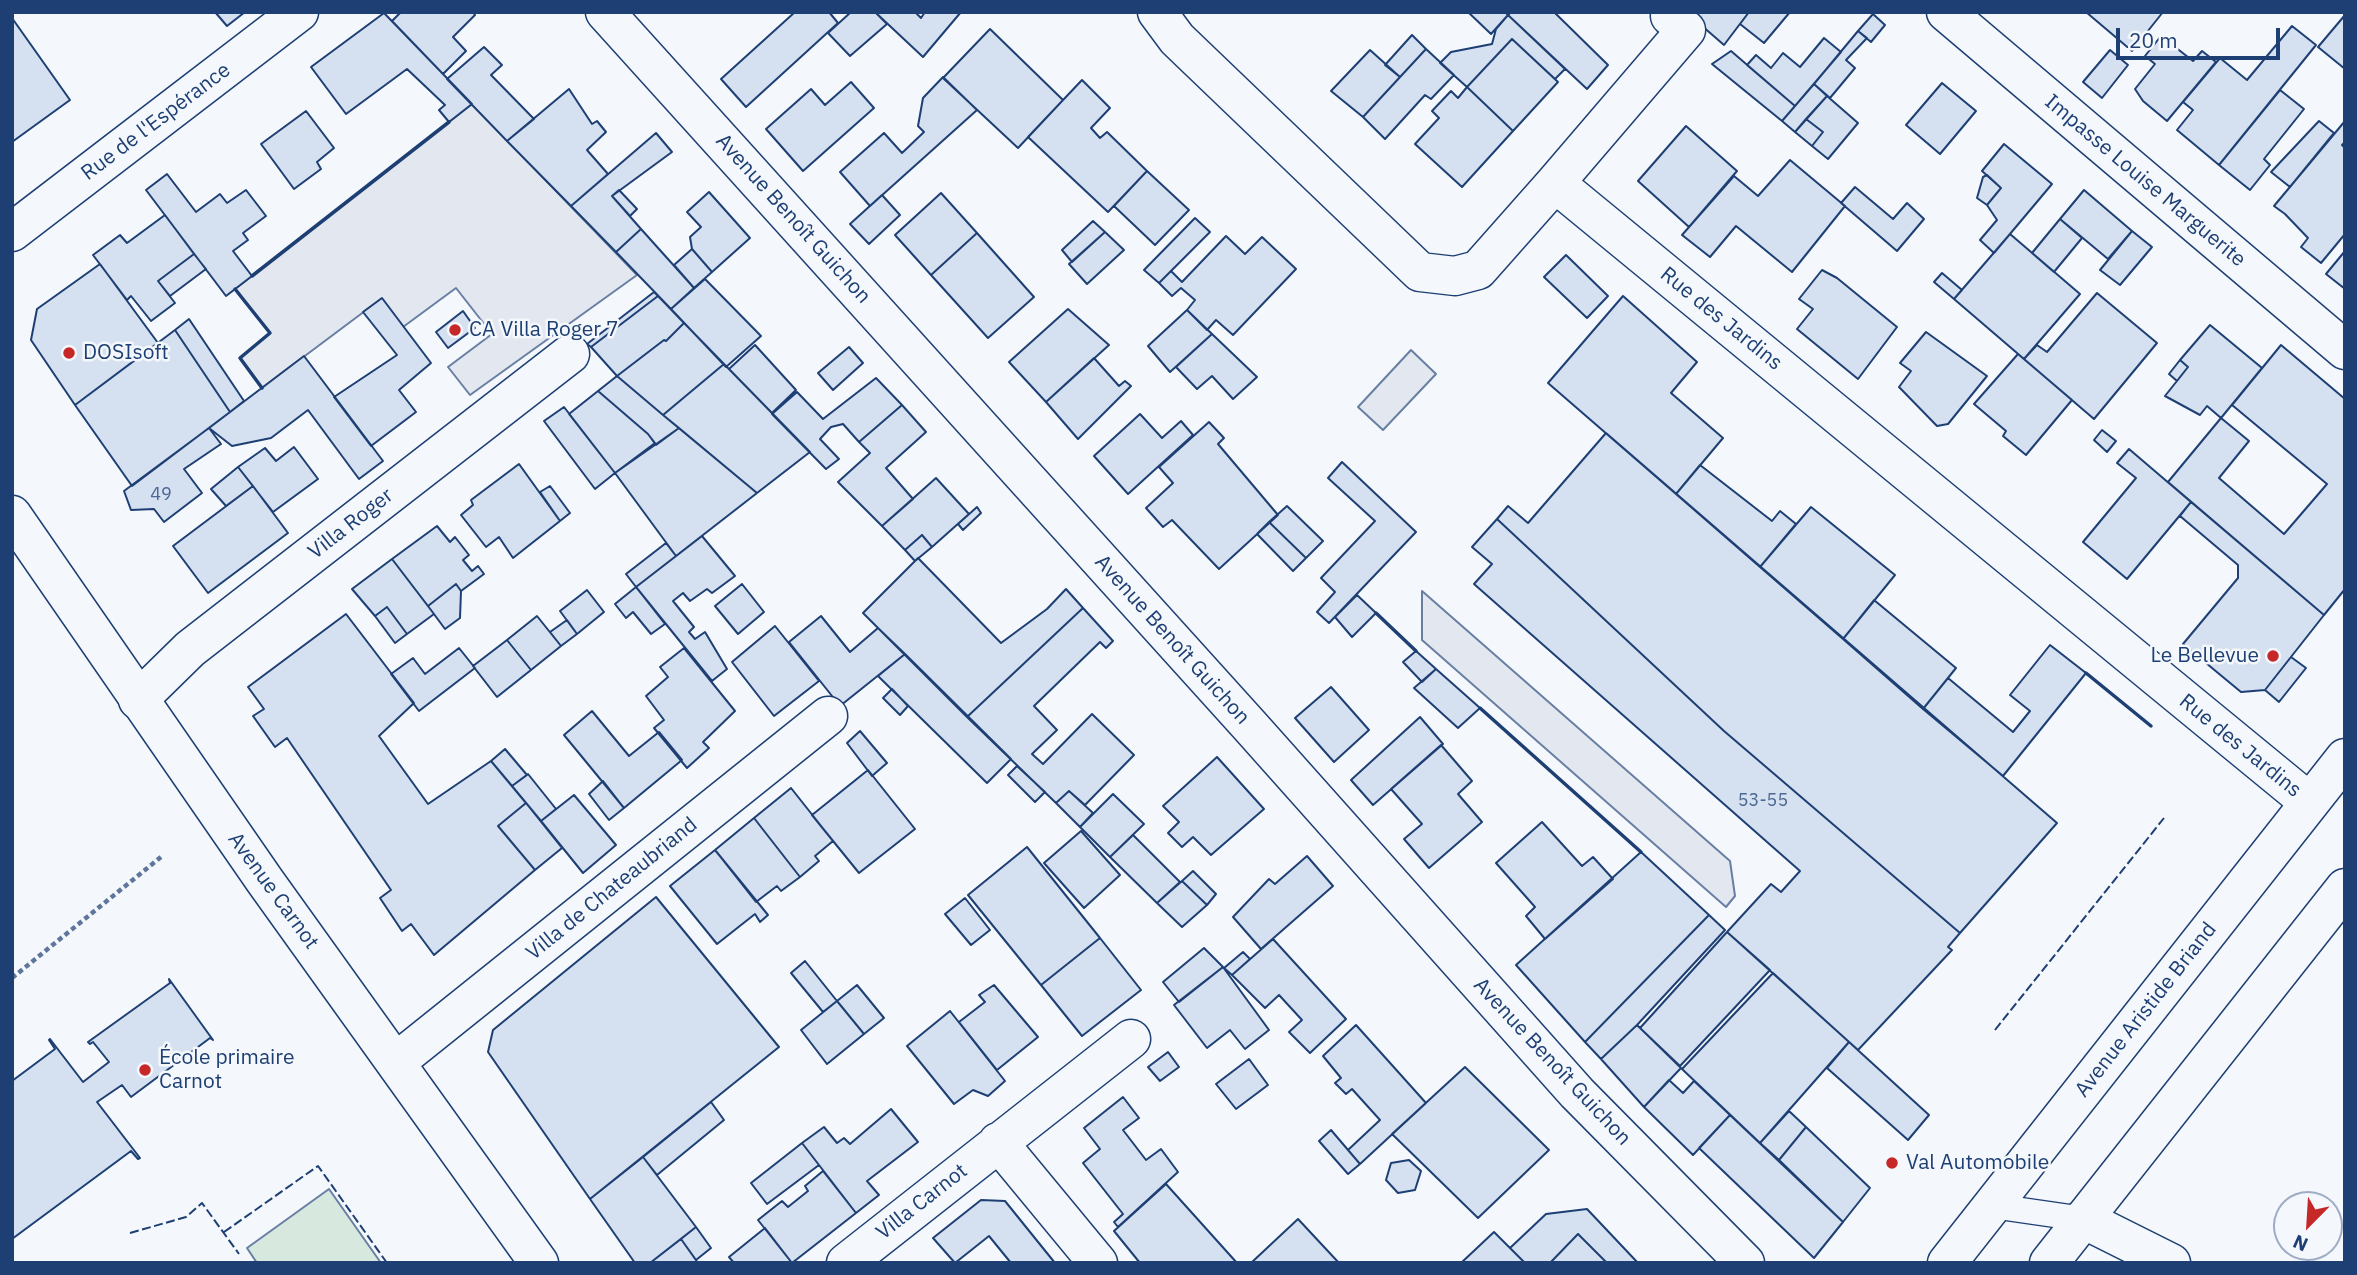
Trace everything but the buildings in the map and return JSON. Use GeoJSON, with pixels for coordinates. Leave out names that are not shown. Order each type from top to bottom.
{"type":"FeatureCollection","features":[{"type":"Feature","properties":{"kind":"street","name":"Rue de l'Espérance"},"geometry":{"type":"LineString","coordinates":[[12,232],[299,12]]}},
{"type":"Feature","properties":{"kind":"street","name":"Avenue Benoît Guichon"},"geometry":{"type":"LineString","coordinates":[[606,12],[1577,1093],[1745,1263]]}},
{"type":"Feature","properties":{"kind":"street"},"geometry":{"type":"LineString","coordinates":[[1157,12],[1177,39],[1420,272],[1455,276],[1478,270],[1686,30],[1668,14]]}},
{"type":"Feature","properties":{"kind":"street","name":"Impasse Louise Marguerite"},"geometry":{"type":"LineString","coordinates":[[1946,12],[2345,350]]}},
{"type":"Feature","properties":{"kind":"street","name":"Rue des Jardins"},"geometry":{"type":"LineString","coordinates":[[1555,183],[2309,802]]}},
{"type":"Feature","properties":{"kind":"street","name":"Villa Roger"},"geometry":{"type":"LineString","coordinates":[[138,700],[190,649],[570,354]]}},
{"type":"Feature","properties":{"kind":"street","name":"Avenue Carnot"},"geometry":{"type":"LineString","coordinates":[[12,516],[265,881],[539,1263]]}},
{"type":"Feature","properties":{"kind":"street","name":"Villa de Chateaubriand"},"geometry":{"type":"LineString","coordinates":[[396,1062],[828,716]]}},
{"type":"Feature","properties":{"kind":"street","name":"Avenue Aristide Briand"},"geometry":{"type":"LineString","coordinates":[[1947,1263],[2345,758]]}},
{"type":"Feature","properties":{"kind":"street"},"geometry":{"type":"LineString","coordinates":[[2049,1263],[2345,888]]}},
{"type":"Feature","properties":{"kind":"street","name":"Villa Carnot"},"geometry":{"type":"LineString","coordinates":[[846,1263],[1132,1039]]}},
{"type":"Feature","properties":{"kind":"street"},"geometry":{"type":"LineString","coordinates":[[998,1142],[1098,1263]]}},
{"type":"Feature","properties":{"kind":"street"},"geometry":{"type":"LineString","coordinates":[[2083,1219],[2171,1263]]}},
{"type":"Feature","properties":{"kind":"lane"},"geometry":{"type":"LineString","coordinates":[[1993,1206],[2083,1219]]}},
{"type":"Feature","properties":{"kind":"path"},"geometry":{"type":"LineString","coordinates":[[12,978],[160,858]]}},
{"type":"Feature","properties":{"kind":"shaded area"},"geometry":{"type":"Polygon","coordinates":[[[472,104],[637,275],[470,395],[448,367],[492,334],[456,288],[403,327],[381,299],[262,388],[240,358],[270,333],[235,289],[472,104]]]}},
{"type":"Feature","properties":{"kind":"shaded area"},"geometry":{"type":"Polygon","coordinates":[[[1411,350],[1436,374],[1383,430],[1358,407],[1411,350]]]}},
{"type":"Feature","properties":{"kind":"shaded area"},"geometry":{"type":"Polygon","coordinates":[[[1422,591],[1730,861],[1735,896],[1726,907],[1422,640],[1422,591]]]}},
{"type":"Feature","properties":{"kind":"shaded area"},"geometry":{"type":"Polygon","coordinates":[[[329,1189],[381,1263],[257,1263],[247,1248],[329,1189]]]}},
{"type":"Feature","properties":{"kind":"fence"},"geometry":{"type":"LineString","coordinates":[[1995,1030],[2164,818]]}},
{"type":"Feature","properties":{"kind":"fence"},"geometry":{"type":"LineString","coordinates":[[224,1232],[318,1166],[387,1263]]}},
{"type":"Feature","properties":{"kind":"fence"},"geometry":{"type":"LineString","coordinates":[[130,1233],[186,1217],[202,1203],[239,1254]]}},
{"type":"Feature","properties":{"kind":"wall"},"geometry":{"type":"LineString","coordinates":[[252,276],[449,122]]}},
{"type":"Feature","properties":{"kind":"wall"},"geometry":{"type":"LineString","coordinates":[[235,289],[270,333],[240,358],[262,388]]}},
{"type":"Feature","properties":{"kind":"wall"},"geometry":{"type":"LineString","coordinates":[[1376,613],[1416,651]]}},
{"type":"Feature","properties":{"kind":"wall"},"geometry":{"type":"LineString","coordinates":[[2086,673],[2151,726]]}},
{"type":"Feature","properties":{"kind":"wall"},"geometry":{"type":"LineString","coordinates":[[1480,708],[1641,852]]}},
{"type":"Feature","properties":{"kind":"place","name":"CA Villa Roger 7"},"geometry":{"type":"Point","coordinates":[455,330]}},
{"type":"Feature","properties":{"kind":"place","name":"DOSIsoft"},"geometry":{"type":"Point","coordinates":[69,353]}},
{"type":"Feature","properties":{"kind":"place","name":"Le Bellevue"},"geometry":{"type":"Point","coordinates":[2273,656]}},
{"type":"Feature","properties":{"kind":"place","name":"École primaire Carnot"},"geometry":{"type":"Point","coordinates":[145,1070]}},
{"type":"Feature","properties":{"kind":"place","name":"Val Automobile"},"geometry":{"type":"Point","coordinates":[1892,1163]}}]}
